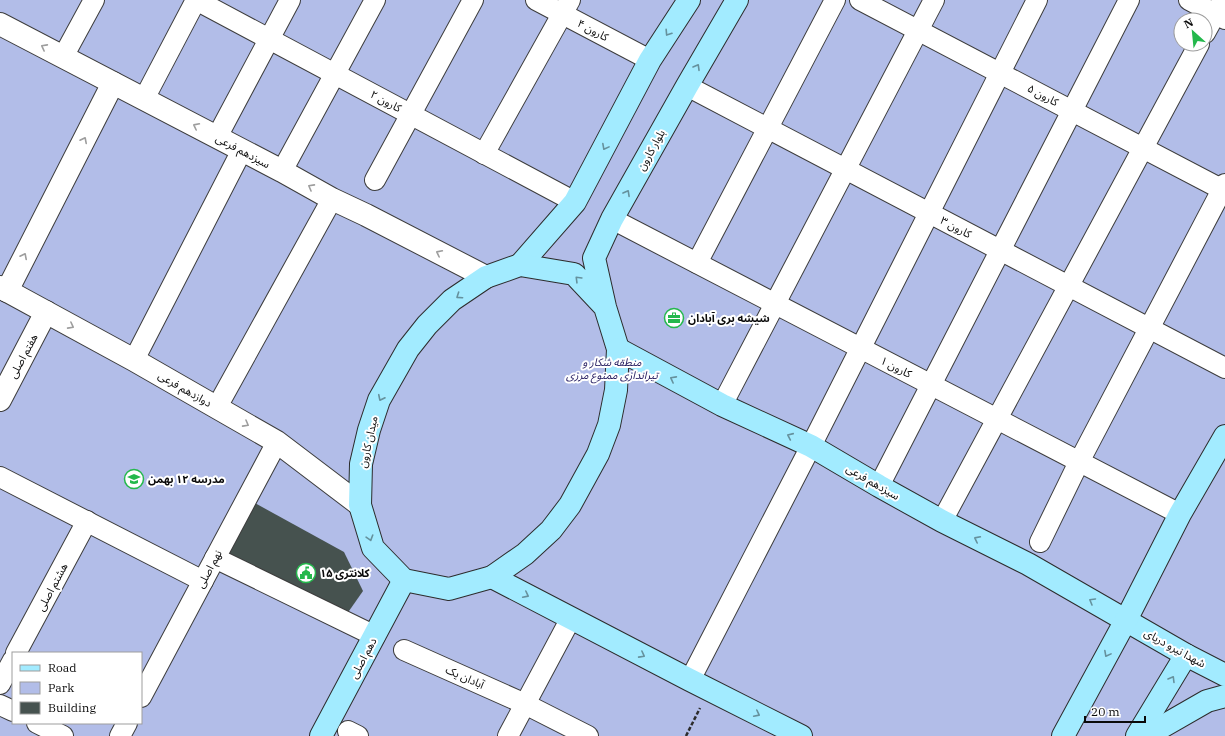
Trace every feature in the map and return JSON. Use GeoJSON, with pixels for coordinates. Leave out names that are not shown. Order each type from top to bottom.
{"type":"FeatureCollection","features":[{"type":"Feature","properties":{"kind":"main road"},"geometry":{"type":"LineString","coordinates":[[520,265],[575,202],[650,60],[689,0]]}},
{"type":"Feature","properties":{"kind":"main road","name":"بلوار کارون"},"geometry":{"type":"LineString","coordinates":[[605,307],[594,258],[612,219],[686,86],[737,0]]}},
{"type":"Feature","properties":{"kind":"main road","name":"میدان کارون"},"geometry":{"type":"LineString","coordinates":[[520,265],[574,274],[605,307],[618,349],[616,390],[609,425],[598,454],[570,505],[551,530],[525,554],[492,577],[449,589],[404,580],[373,548],[360,505],[361,464],[369,430],[379,400],[408,349],[427,325],[452,300],[486,277],[520,265]]}},
{"type":"Feature","properties":{"kind":"main road","name":"سیزدهم فرعی"},"geometry":{"type":"LineString","coordinates":[[618,349],[722,405],[811,446],[942,522],[1028,564],[1126,620]]}},
{"type":"Feature","properties":{"kind":"main road"},"geometry":{"type":"LineString","coordinates":[[1064,736],[1126,620],[1180,514],[1225,436]]}},
{"type":"Feature","properties":{"kind":"main road"},"geometry":{"type":"LineString","coordinates":[[492,577],[801,736]]}},
{"type":"Feature","properties":{"kind":"main road","name":"دهم اصلی"},"geometry":{"type":"LineString","coordinates":[[321,736],[404,580]]}},
{"type":"Feature","properties":{"kind":"main road","name":"شهدا نیرو دریای"},"geometry":{"type":"LineString","coordinates":[[1126,620],[1186,655],[1225,675]]}},
{"type":"Feature","properties":{"kind":"main road"},"geometry":{"type":"LineString","coordinates":[[1137,736],[1186,655]]}},
{"type":"Feature","properties":{"kind":"main road"},"geometry":{"type":"LineString","coordinates":[[1146,736],[1207,701],[1225,696]]}},
{"type":"Feature","properties":{"kind":"street"},"geometry":{"type":"LineString","coordinates":[[63,57],[94,0]]}},
{"type":"Feature","properties":{"kind":"street"},"geometry":{"type":"LineString","coordinates":[[144,99],[196,0]]}},
{"type":"Feature","properties":{"kind":"street","name":"کارون ۲"},"geometry":{"type":"LineString","coordinates":[[196,0],[575,202]]}},
{"type":"Feature","properties":{"kind":"street"},"geometry":{"type":"LineString","coordinates":[[217,137],[290,0]]}},
{"type":"Feature","properties":{"kind":"street"},"geometry":{"type":"LineString","coordinates":[[282,171],[375,0]]}},
{"type":"Feature","properties":{"kind":"street"},"geometry":{"type":"LineString","coordinates":[[375,180],[473,0]]}},
{"type":"Feature","properties":{"kind":"street","name":"کارون ۴"},"geometry":{"type":"LineString","coordinates":[[536,0],[566,7],[650,60]]}},
{"type":"Feature","properties":{"kind":"street"},"geometry":{"type":"LineString","coordinates":[[697,263],[835,0]]}},
{"type":"Feature","properties":{"kind":"street","name":"کارون ۵"},"geometry":{"type":"LineString","coordinates":[[860,0],[1143,148],[1224,188]]}},
{"type":"Feature","properties":{"kind":"street"},"geometry":{"type":"LineString","coordinates":[[722,405],[934,0]]}},
{"type":"Feature","properties":{"kind":"street"},"geometry":{"type":"LineString","coordinates":[[690,680],[811,446],[1036,0]]}},
{"type":"Feature","properties":{"kind":"street"},"geometry":{"type":"LineString","coordinates":[[879,486],[1129,0]]}},
{"type":"Feature","properties":{"kind":"street"},"geometry":{"type":"LineString","coordinates":[[1189,0],[1221,11],[1213,22]]}},
{"type":"Feature","properties":{"kind":"street"},"geometry":{"type":"LineString","coordinates":[[484,154],[566,7]]}},
{"type":"Feature","properties":{"kind":"street","name":"سیزدهم فرعی"},"geometry":{"type":"LineString","coordinates":[[0,24],[486,277]]}},
{"type":"Feature","properties":{"kind":"street"},"geometry":{"type":"LineString","coordinates":[[942,522],[1195,52]]}},
{"type":"Feature","properties":{"kind":"street"},"geometry":{"type":"LineString","coordinates":[[3,289],[113,83]]}},
{"type":"Feature","properties":{"kind":"street","name":"کارون ۳"},"geometry":{"type":"LineString","coordinates":[[686,86],[1225,368]]}},
{"type":"Feature","properties":{"kind":"street"},"geometry":{"type":"LineString","coordinates":[[134,360],[242,150]]}},
{"type":"Feature","properties":{"kind":"street"},"geometry":{"type":"LineString","coordinates":[[1040,542],[1079,462],[1224,188]]}},
{"type":"Feature","properties":{"kind":"street"},"geometry":{"type":"LineString","coordinates":[[216,407],[332,198]]}},
{"type":"Feature","properties":{"kind":"street","name":"کارون ۱"},"geometry":{"type":"LineString","coordinates":[[612,219],[1180,514]]}},
{"type":"Feature","properties":{"kind":"street","name":"دوازدهم فرعی"},"geometry":{"type":"LineString","coordinates":[[3,289],[134,360],[277,442],[360,505]]}},
{"type":"Feature","properties":{"kind":"street","name":"هفتم اصلی"},"geometry":{"type":"LineString","coordinates":[[0,400],[46,312]]}},
{"type":"Feature","properties":{"kind":"street","name":"نهم اصلی"},"geometry":{"type":"LineString","coordinates":[[142,695],[277,442]]}},
{"type":"Feature","properties":{"kind":"street"},"geometry":{"type":"LineString","coordinates":[[0,477],[203,581]]}},
{"type":"Feature","properties":{"kind":"street","name":"هشتم اصلی"},"geometry":{"type":"LineString","coordinates":[[17,652],[87,521]]}},
{"type":"Feature","properties":{"kind":"street"},"geometry":{"type":"LineString","coordinates":[[215,558],[375,636]]}},
{"type":"Feature","properties":{"kind":"street"},"geometry":{"type":"LineString","coordinates":[[508,736],[571,618]]}},
{"type":"Feature","properties":{"kind":"street","name":"آبادان یک"},"geometry":{"type":"LineString","coordinates":[[404,650],[525,704],[588,736]]}},
{"type":"Feature","properties":{"kind":"street"},"geometry":{"type":"LineString","coordinates":[[0,684],[12,662]]}},
{"type":"Feature","properties":{"kind":"street"},"geometry":{"type":"LineString","coordinates":[[0,705],[12,711]]}},
{"type":"Feature","properties":{"kind":"street"},"geometry":{"type":"LineString","coordinates":[[39,724],[63,736]]}},
{"type":"Feature","properties":{"kind":"street"},"geometry":{"type":"LineString","coordinates":[[120,736],[126,724]]}},
{"type":"Feature","properties":{"kind":"path"},"geometry":{"type":"LineString","coordinates":[[686,736],[710,690]]}},
{"type":"Feature","properties":{"kind":"green space","name":"منطقه شکار و تیراندازی ممنوع مرزی"},"geometry":{"type":"Polygon","coordinates":[[[0,0],[1225,0],[1225,736],[0,736],[0,0]]]}},
{"type":"Feature","properties":{"kind":"building","name":"کلانتری ۱۵"},"geometry":{"type":"Polygon","coordinates":[[[253,502],[344,552],[363,591],[342,621],[226,555],[253,502]]]}},
{"type":"Feature","properties":{"kind":"place","name":"شیشه بری آبادان"},"geometry":{"type":"Point","coordinates":[674,318]}},
{"type":"Feature","properties":{"kind":"place","name":"مدرسه ۱۲ بهمن"},"geometry":{"type":"Point","coordinates":[134,479]}},
{"type":"Feature","properties":{"kind":"place","name":"کلانتری ۱۵"},"geometry":{"type":"Point","coordinates":[306,573]}}]}
